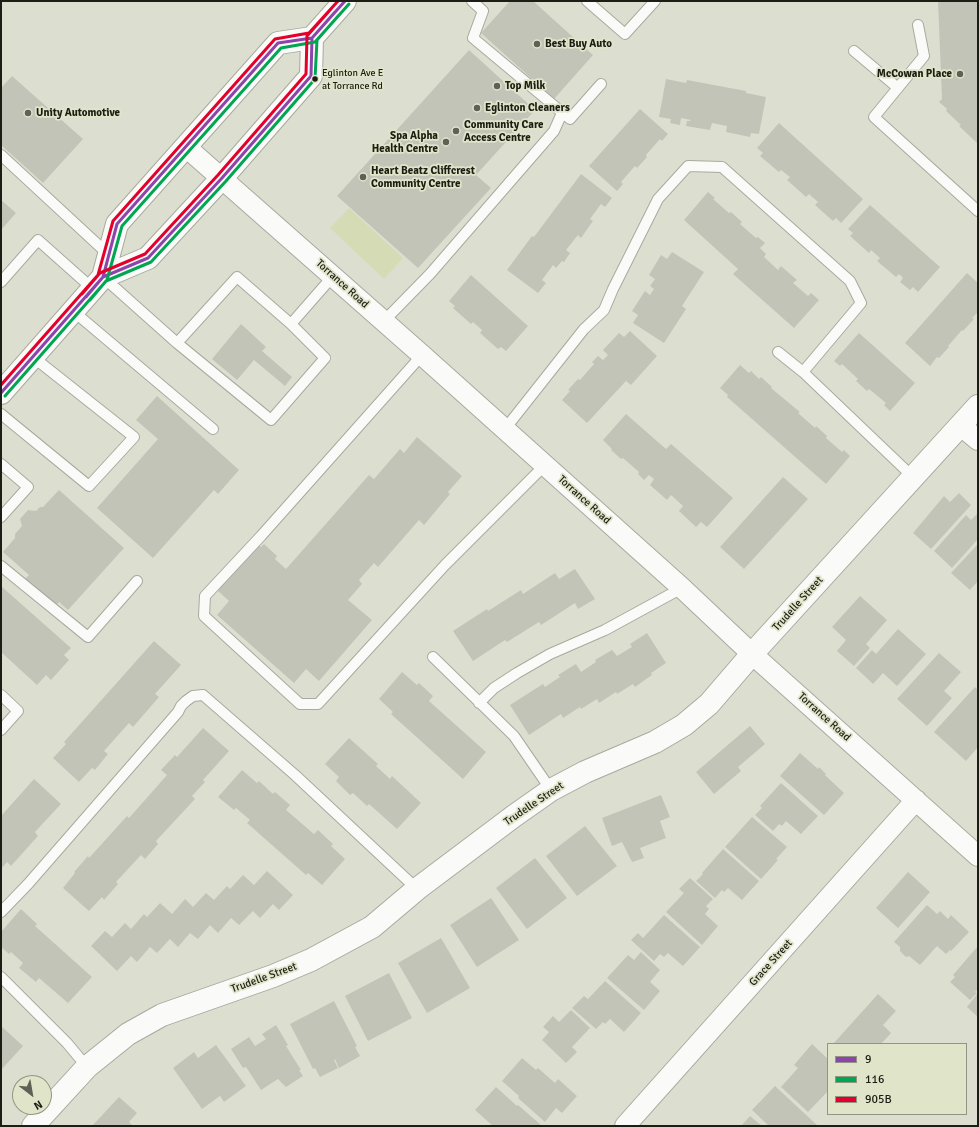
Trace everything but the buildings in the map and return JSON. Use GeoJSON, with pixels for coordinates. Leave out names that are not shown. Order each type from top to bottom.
{"type":"FeatureCollection","features":[{"type":"Feature","properties":{"kind":"street"},"geometry":{"type":"LineString","coordinates":[[1,393],[98,283],[109,255],[117,224],[278,43],[312,38],[345,1]]}},
{"type":"Feature","properties":{"kind":"street"},"geometry":{"type":"LineString","coordinates":[[98,283],[148,258],[222,178],[311,76],[312,38]]}},
{"type":"Feature","properties":{"kind":"street","name":"Torrance Road"},"geometry":{"type":"LineString","coordinates":[[186,147],[505,429],[682,588],[752,654],[978,856]]}},
{"type":"Feature","properties":{"kind":"street","name":"Trudelle Street"},"geometry":{"type":"LineString","coordinates":[[32,1126],[88,1067],[128,1034],[162,1015],[273,976],[311,960],[372,927],[417,889],[551,790],[585,772],[654,742],[684,725],[709,704],[752,654],[978,406]]}},
{"type":"Feature","properties":{"kind":"street"},"geometry":{"type":"LineString","coordinates":[[960,425],[978,440]]}},
{"type":"Feature","properties":{"kind":"street","name":"Grace Street"},"geometry":{"type":"LineString","coordinates":[[625,1126],[916,800]]}},
{"type":"Feature","properties":{"kind":"lane"},"geometry":{"type":"LineString","coordinates":[[472,1],[483,11],[474,38],[570,120],[601,84]]}},
{"type":"Feature","properties":{"kind":"lane"},"geometry":{"type":"LineString","coordinates":[[587,1],[625,34],[655,1]]}},
{"type":"Feature","properties":{"kind":"lane"},"geometry":{"type":"LineString","coordinates":[[918,25],[924,56],[874,117],[978,211]]}},
{"type":"Feature","properties":{"kind":"lane"},"geometry":{"type":"LineString","coordinates":[[854,51],[898,88]]}},
{"type":"Feature","properties":{"kind":"lane"},"geometry":{"type":"LineString","coordinates":[[384,321],[430,274],[554,131],[562,113]]}},
{"type":"Feature","properties":{"kind":"lane"},"geometry":{"type":"LineString","coordinates":[[1,155],[109,255]]}},
{"type":"Feature","properties":{"kind":"lane"},"geometry":{"type":"LineString","coordinates":[[505,429],[584,328],[604,310],[658,199],[688,166],[722,166],[850,281],[861,303],[803,372]]}},
{"type":"Feature","properties":{"kind":"lane"},"geometry":{"type":"LineString","coordinates":[[1,282],[38,240],[177,343],[271,420],[325,358],[291,324],[237,277],[177,343]]}},
{"type":"Feature","properties":{"kind":"lane"},"geometry":{"type":"LineString","coordinates":[[291,324],[333,276]]}},
{"type":"Feature","properties":{"kind":"lane"},"geometry":{"type":"LineString","coordinates":[[73,311],[213,429]]}},
{"type":"Feature","properties":{"kind":"lane"},"geometry":{"type":"LineString","coordinates":[[778,352],[803,372],[913,477]]}},
{"type":"Feature","properties":{"kind":"lane"},"geometry":{"type":"LineString","coordinates":[[422,355],[261,536],[205,596],[204,616],[300,704],[318,704],[445,565],[545,465]]}},
{"type":"Feature","properties":{"kind":"lane"},"geometry":{"type":"LineString","coordinates":[[1,414],[89,486],[134,437],[33,357]]}},
{"type":"Feature","properties":{"kind":"lane"},"geometry":{"type":"LineString","coordinates":[[1,464],[28,487],[1,517]]}},
{"type":"Feature","properties":{"kind":"lane"},"geometry":{"type":"LineString","coordinates":[[1,566],[88,637],[137,581]]}},
{"type":"Feature","properties":{"kind":"lane"},"geometry":{"type":"LineString","coordinates":[[479,703],[494,688],[550,654],[605,630],[682,588]]}},
{"type":"Feature","properties":{"kind":"lane"},"geometry":{"type":"LineString","coordinates":[[434,657],[514,736],[551,790]]}},
{"type":"Feature","properties":{"kind":"lane"},"geometry":{"type":"LineString","coordinates":[[1,695],[18,711],[1,730]]}},
{"type":"Feature","properties":{"kind":"lane"},"geometry":{"type":"LineString","coordinates":[[1,912],[28,884],[178,712],[181,706],[194,696],[203,695],[295,775],[417,889]]}},
{"type":"Feature","properties":{"kind":"lane"},"geometry":{"type":"LineString","coordinates":[[1,977],[67,1043],[88,1067]]}},
{"type":"Feature","properties":{"kind":"green space"},"geometry":{"type":"Polygon","coordinates":[[[349,208],[403,258],[384,279],[330,228],[349,208]]]}},
{"type":"Feature","properties":{"kind":"transit line","name":"905B"},"geometry":{"type":"LineString","coordinates":[[1,385],[98,275],[113,221],[275,39],[309,33],[338,1]]}},
{"type":"Feature","properties":{"kind":"transit line","name":"9"},"geometry":{"type":"LineString","coordinates":[[1,393],[103,277],[117,224],[278,43],[312,38],[345,1]]}},
{"type":"Feature","properties":{"kind":"transit line","name":"116"},"geometry":{"type":"LineString","coordinates":[[5,396],[107,280],[122,226],[281,48],[315,42],[349,4]]}},
{"type":"Feature","properties":{"kind":"transit line","name":"905B"},"geometry":{"type":"LineString","coordinates":[[82,294],[100,273],[145,254],[218,175],[306,74],[307,36],[331,9]]}},
{"type":"Feature","properties":{"kind":"transit line","name":"9"},"geometry":{"type":"LineString","coordinates":[[86,297],[103,277],[148,258],[222,178],[311,76],[312,38],[335,12]]}},
{"type":"Feature","properties":{"kind":"transit line","name":"116"},"geometry":{"type":"LineString","coordinates":[[90,300],[106,281],[151,262],[226,181],[315,79],[317,40],[339,15]]}},
{"type":"Feature","properties":{"kind":"place","name":"Best Buy Auto"},"geometry":{"type":"Point","coordinates":[537,44]}},
{"type":"Feature","properties":{"kind":"place","name":"McCowan Place"},"geometry":{"type":"Point","coordinates":[960,74]}},
{"type":"Feature","properties":{"kind":"place","name":"Eglinton Ave E at Torrance Rd"},"geometry":{"type":"Point","coordinates":[315,79]}},
{"type":"Feature","properties":{"kind":"place","name":"Top Milk"},"geometry":{"type":"Point","coordinates":[497,86]}},
{"type":"Feature","properties":{"kind":"place","name":"Eglinton Cleaners"},"geometry":{"type":"Point","coordinates":[477,108]}},
{"type":"Feature","properties":{"kind":"place","name":"Unity Automotive"},"geometry":{"type":"Point","coordinates":[28,113]}},
{"type":"Feature","properties":{"kind":"place","name":"Community Care Access Centre"},"geometry":{"type":"Point","coordinates":[456,131]}},
{"type":"Feature","properties":{"kind":"place","name":"Spa Alpha Health Centre"},"geometry":{"type":"Point","coordinates":[446,142]}},
{"type":"Feature","properties":{"kind":"place","name":"Heart Beatz Cliffcrest Community Centre"},"geometry":{"type":"Point","coordinates":[363,177]}}]}
